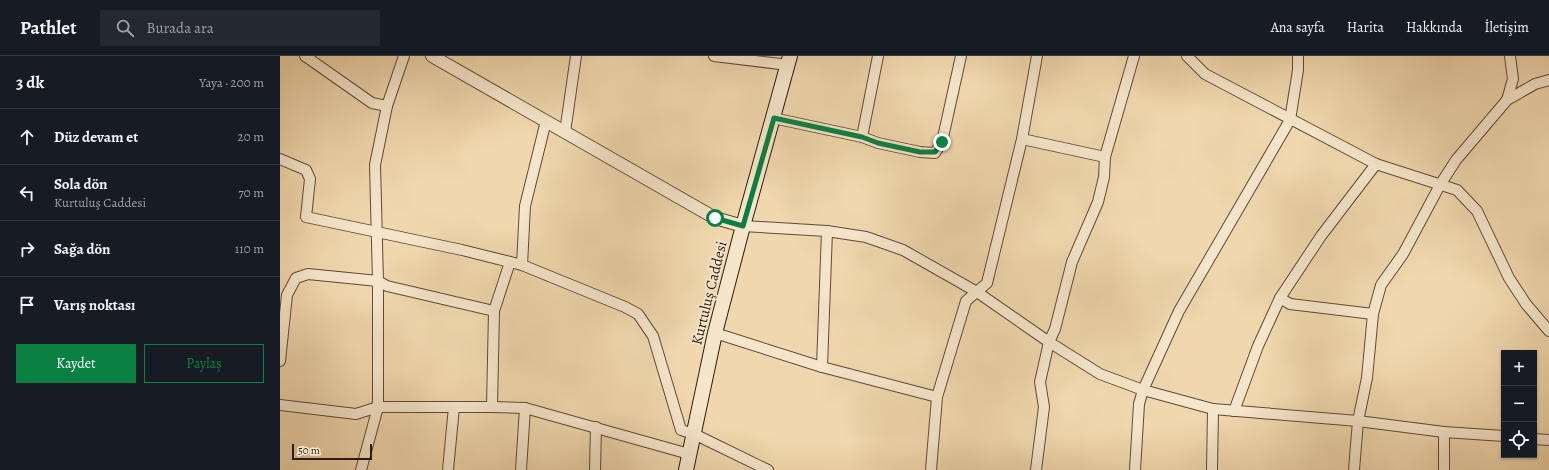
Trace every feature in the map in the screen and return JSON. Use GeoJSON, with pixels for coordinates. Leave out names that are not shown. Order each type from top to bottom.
{"type":"FeatureCollection","features":[{"type":"Feature","properties":{"kind":"main road","name":"Kurtuluş Caddesi"},"geometry":{"type":"LineString","coordinates":[[686,470],[715,333],[789,61]]}},
{"type":"Feature","properties":{"kind":"street"},"geometry":{"type":"LineString","coordinates":[[305,56],[372,103],[387,106]]}},
{"type":"Feature","properties":{"kind":"street"},"geometry":{"type":"LineString","coordinates":[[361,470],[378,407],[378,282],[375,165],[387,106],[404,56]]}},
{"type":"Feature","properties":{"kind":"street"},"geometry":{"type":"LineString","coordinates":[[432,56],[715,218],[743,226],[827,231],[866,237],[903,250],[977,292],[1049,342],[1100,374],[1143,390],[1213,409],[1358,421],[1444,432],[1501,436]]}},
{"type":"Feature","properties":{"kind":"street"},"geometry":{"type":"LineString","coordinates":[[565,132],[576,56]]}},
{"type":"Feature","properties":{"kind":"street"},"geometry":{"type":"LineString","coordinates":[[714,56],[789,61]]}},
{"type":"Feature","properties":{"kind":"street"},"geometry":{"type":"LineString","coordinates":[[862,137],[878,56]]}},
{"type":"Feature","properties":{"kind":"street"},"geometry":{"type":"LineString","coordinates":[[774,118],[862,137],[878,143],[920,152],[935,152],[942,142],[961,56]]}},
{"type":"Feature","properties":{"kind":"street"},"geometry":{"type":"LineString","coordinates":[[931,470],[937,397],[966,301],[987,283],[1022,139],[1036,56]]}},
{"type":"Feature","properties":{"kind":"street"},"geometry":{"type":"LineString","coordinates":[[1036,470],[1044,407],[1040,382],[1049,342],[1055,329],[1072,262],[1098,202],[1104,177],[1105,157],[1134,56]]}},
{"type":"Feature","properties":{"kind":"street"},"geometry":{"type":"LineString","coordinates":[[1187,56],[1205,74],[1376,164],[1457,190],[1477,211],[1509,278],[1526,304],[1549,331]]}},
{"type":"Feature","properties":{"kind":"street"},"geometry":{"type":"LineString","coordinates":[[1135,470],[1139,404],[1143,390],[1179,311],[1290,120],[1298,70],[1298,56]]}},
{"type":"Feature","properties":{"kind":"street"},"geometry":{"type":"LineString","coordinates":[[1507,100],[1513,79],[1510,56]]}},
{"type":"Feature","properties":{"kind":"street"},"geometry":{"type":"LineString","coordinates":[[1354,470],[1358,421],[1367,378],[1373,314],[1381,285],[1404,254],[1440,185],[1456,160],[1507,100],[1535,84],[1549,80]]}},
{"type":"Feature","properties":{"kind":"street"},"geometry":{"type":"LineString","coordinates":[[522,265],[526,206],[546,122]]}},
{"type":"Feature","properties":{"kind":"street"},"geometry":{"type":"LineString","coordinates":[[1022,139],[1105,157]]}},
{"type":"Feature","properties":{"kind":"street"},"geometry":{"type":"LineString","coordinates":[[280,159],[306,170],[310,179],[306,217],[522,265],[625,307],[638,314],[653,336],[681,430],[694,434],[768,470]]}},
{"type":"Feature","properties":{"kind":"street"},"geometry":{"type":"LineString","coordinates":[[1234,411],[1258,346],[1280,298],[1321,236],[1376,164]]}},
{"type":"Feature","properties":{"kind":"street"},"geometry":{"type":"LineString","coordinates":[[822,367],[827,231]]}},
{"type":"Feature","properties":{"kind":"street"},"geometry":{"type":"LineString","coordinates":[[492,406],[494,311],[510,262]]}},
{"type":"Feature","properties":{"kind":"street"},"geometry":{"type":"LineString","coordinates":[[280,361],[287,295],[296,278],[308,274],[378,282],[387,286],[494,311]]}},
{"type":"Feature","properties":{"kind":"street"},"geometry":{"type":"LineString","coordinates":[[1280,298],[1290,304],[1373,314]]}},
{"type":"Feature","properties":{"kind":"street"},"geometry":{"type":"LineString","coordinates":[[715,333],[822,367],[937,397]]}},
{"type":"Feature","properties":{"kind":"street"},"geometry":{"type":"LineString","coordinates":[[280,405],[356,414],[378,407],[492,406],[525,408],[689,454]]}},
{"type":"Feature","properties":{"kind":"street"},"geometry":{"type":"LineString","coordinates":[[448,470],[454,407]]}},
{"type":"Feature","properties":{"kind":"street"},"geometry":{"type":"LineString","coordinates":[[521,470],[525,408]]}},
{"type":"Feature","properties":{"kind":"street"},"geometry":{"type":"LineString","coordinates":[[1212,470],[1213,409]]}},
{"type":"Feature","properties":{"kind":"street"},"geometry":{"type":"LineString","coordinates":[[595,470],[596,427]]}},
{"type":"Feature","properties":{"kind":"street"},"geometry":{"type":"LineString","coordinates":[[1444,432],[1444,470]]}},
{"type":"Feature","properties":{"kind":"street"},"geometry":{"type":"LineString","coordinates":[[1537,439],[1549,440]]}},
{"type":"Feature","properties":{"kind":"route"},"geometry":{"type":"LineString","coordinates":[[715,218],[743,226],[774,118],[862,137],[878,143],[920,152],[935,152],[942,142]]}}]}
